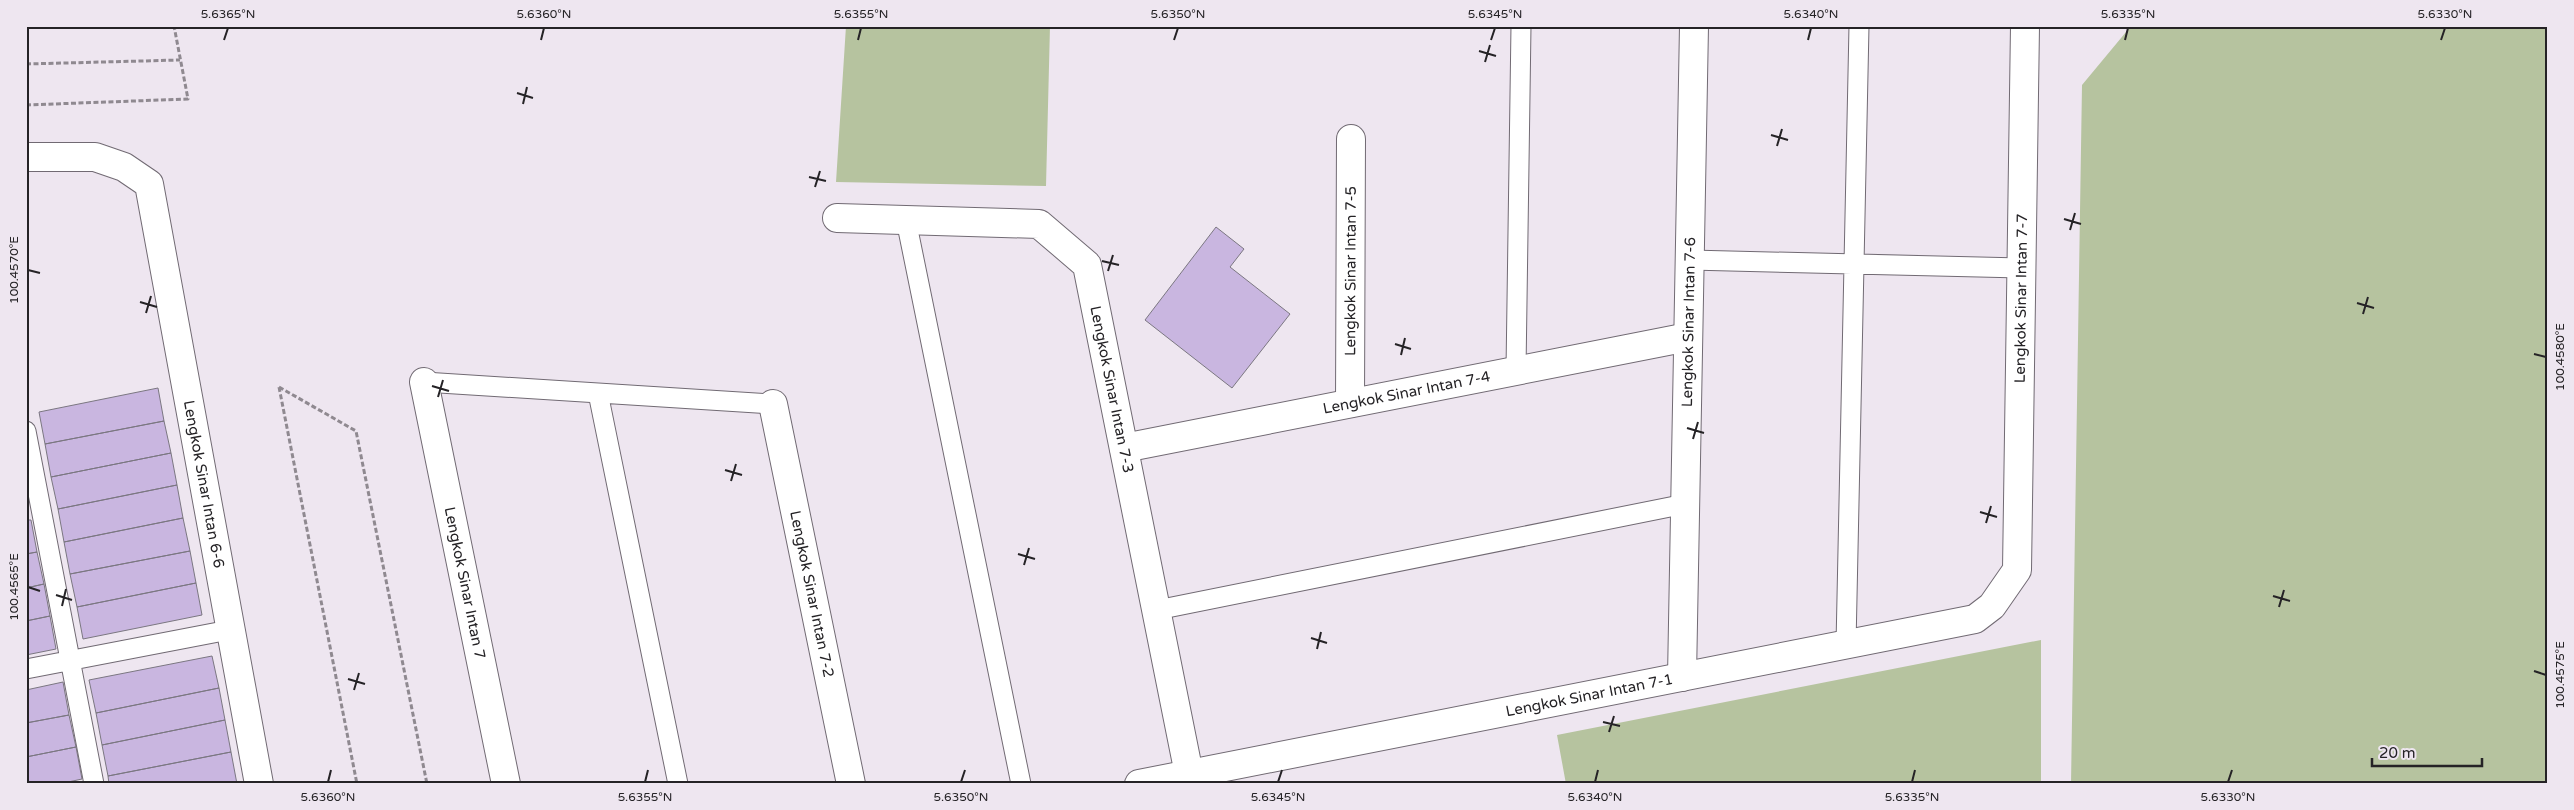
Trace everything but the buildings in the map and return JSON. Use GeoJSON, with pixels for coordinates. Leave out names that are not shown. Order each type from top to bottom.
{"type":"FeatureCollection","features":[{"type":"Feature","properties":{"kind":"street","name":"Lengkok Sinar Intan 7-6"},"geometry":{"type":"LineString","coordinates":[[1682,677],[1694,26]]}},
{"type":"Feature","properties":{"kind":"street","name":"Lengkok Sinar Intan 7-7"},"geometry":{"type":"LineString","coordinates":[[2017,570],[2025,26]]}},
{"type":"Feature","properties":{"kind":"street","name":"Lengkok Sinar Intan 7-5"},"geometry":{"type":"LineString","coordinates":[[1350,139],[1350,403]]}},
{"type":"Feature","properties":{"kind":"street","name":"Lengkok Sinar Intan 6-6"},"geometry":{"type":"LineString","coordinates":[[26,157],[96,157],[124,167],[149,184],[260,784]]}},
{"type":"Feature","properties":{"kind":"street","name":"Lengkok Sinar Intan 7-3"},"geometry":{"type":"LineString","coordinates":[[837,218],[1039,224],[1087,265],[1189,774]]}},
{"type":"Feature","properties":{"kind":"street","name":"Lengkok Sinar Intan 7-4"},"geometry":{"type":"LineString","coordinates":[[1124,448],[1688,336]]}},
{"type":"Feature","properties":{"kind":"street","name":"Lengkok Sinar Intan 7"},"geometry":{"type":"LineString","coordinates":[[424,382],[506,784]]}},
{"type":"Feature","properties":{"kind":"street","name":"Lengkok Sinar Intan 7-2"},"geometry":{"type":"LineString","coordinates":[[774,404],[851,784]]}},
{"type":"Feature","properties":{"kind":"street","name":"Lengkok Sinar Intan 7-1"},"geometry":{"type":"LineString","coordinates":[[1138,784],[1975,619],[1992,606],[2017,570]]}},
{"type":"Feature","properties":{"kind":"lane"},"geometry":{"type":"LineString","coordinates":[[1516,370],[1521,26]]}},
{"type":"Feature","properties":{"kind":"lane"},"geometry":{"type":"LineString","coordinates":[[1846,645],[1859,26]]}},
{"type":"Feature","properties":{"kind":"lane"},"geometry":{"type":"LineString","coordinates":[[906,220],[1021,784]]}},
{"type":"Feature","properties":{"kind":"lane"},"geometry":{"type":"LineString","coordinates":[[1690,260],[2021,268]]}},
{"type":"Feature","properties":{"kind":"lane"},"geometry":{"type":"LineString","coordinates":[[424,382],[774,404]]}},
{"type":"Feature","properties":{"kind":"lane"},"geometry":{"type":"LineString","coordinates":[[598,393],[678,784]]}},
{"type":"Feature","properties":{"kind":"lane"},"geometry":{"type":"LineString","coordinates":[[26,431],[94,784]]}},
{"type":"Feature","properties":{"kind":"lane"},"geometry":{"type":"LineString","coordinates":[[1156,610],[1685,504]]}},
{"type":"Feature","properties":{"kind":"lane"},"geometry":{"type":"LineString","coordinates":[[26,670],[230,630]]}},
{"type":"Feature","properties":{"kind":"path"},"geometry":{"type":"LineString","coordinates":[[26,105],[188,99],[174,26]]}},
{"type":"Feature","properties":{"kind":"path"},"geometry":{"type":"LineString","coordinates":[[26,64],[180,60]]}},
{"type":"Feature","properties":{"kind":"path"},"geometry":{"type":"LineString","coordinates":[[357,784],[279,387],[356,431],[427,784]]}},
{"type":"Feature","properties":{"kind":"green space"},"geometry":{"type":"Polygon","coordinates":[[[846,26],[1050,26],[1046,186],[836,182],[846,26]]]}},
{"type":"Feature","properties":{"kind":"green space"},"geometry":{"type":"Polygon","coordinates":[[[2131,26],[2548,26],[2548,784],[2071,784],[2082,85],[2131,26]]]}},
{"type":"Feature","properties":{"kind":"green space"},"geometry":{"type":"Polygon","coordinates":[[[2041,640],[2041,784],[1566,784],[1557,735],[2041,640]]]}}]}
